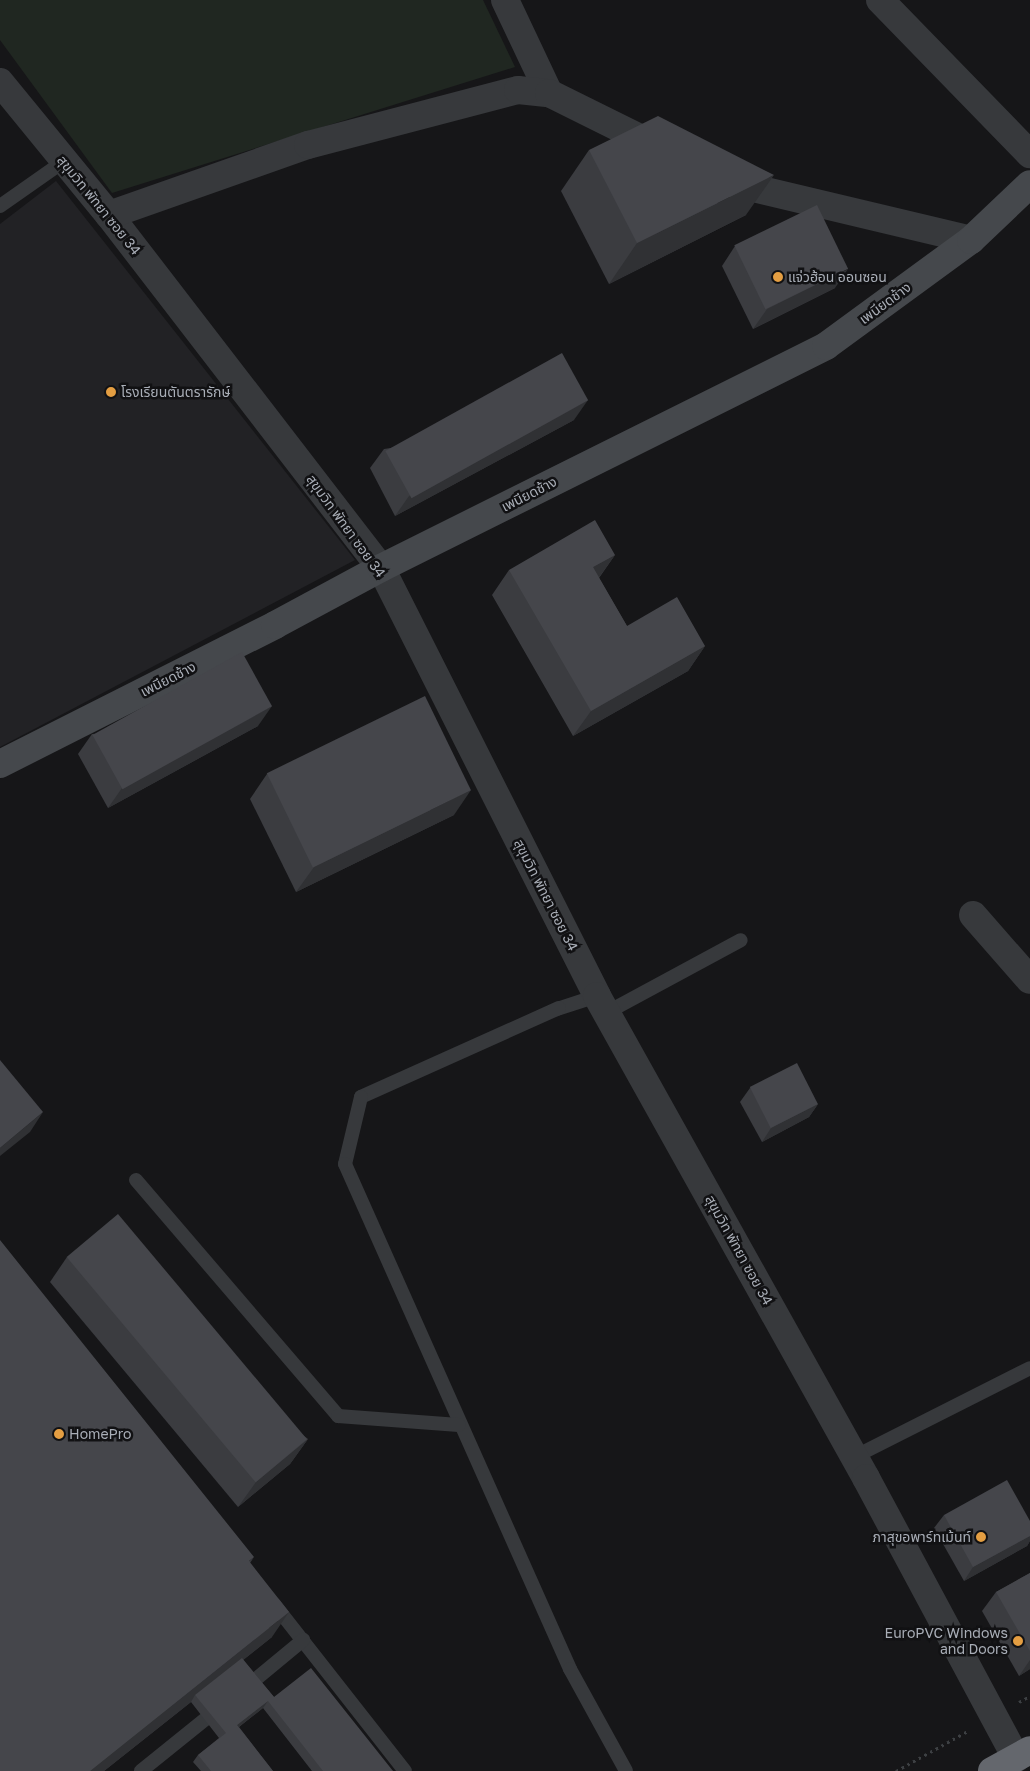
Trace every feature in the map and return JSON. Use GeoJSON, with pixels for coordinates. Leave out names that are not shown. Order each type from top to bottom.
{"type":"FeatureCollection","features":[{"type":"Feature","properties":{"kind":"highway"},"geometry":{"type":"LineString","coordinates":[[992,1771],[1023,1754]]}},
{"type":"Feature","properties":{"kind":"street"},"geometry":{"type":"LineString","coordinates":[[504,0],[549,93]]}},
{"type":"Feature","properties":{"kind":"street"},"geometry":{"type":"LineString","coordinates":[[880,0],[1030,154]]}},
{"type":"Feature","properties":{"kind":"street","name":"สุขุมวิท พัทยา ซอย 34"},"geometry":{"type":"LineString","coordinates":[[0,82],[109,215],[381,568],[601,1004],[854,1457],[994,1716],[1023,1754]]}},
{"type":"Feature","properties":{"kind":"street"},"geometry":{"type":"LineString","coordinates":[[109,215],[308,145],[518,90],[549,93],[728,182],[971,240]]}},
{"type":"Feature","properties":{"kind":"street","name":"เพนียดช้าง"},"geometry":{"type":"LineString","coordinates":[[0,764],[381,568],[826,346],[971,240],[1030,184]]}},
{"type":"Feature","properties":{"kind":"street"},"geometry":{"type":"LineString","coordinates":[[973,915],[1030,980]]}},
{"type":"Feature","properties":{"kind":"lane"},"geometry":{"type":"LineString","coordinates":[[0,206],[64,160]]}},
{"type":"Feature","properties":{"kind":"lane"},"geometry":{"type":"LineString","coordinates":[[626,1771],[570,1669],[459,1425],[345,1164],[361,1097],[559,1008],[601,1004],[741,940]]}},
{"type":"Feature","properties":{"kind":"lane"},"geometry":{"type":"LineString","coordinates":[[136,1180],[338,1416],[459,1425]]}},
{"type":"Feature","properties":{"kind":"lane"},"geometry":{"type":"LineString","coordinates":[[854,1457],[1030,1368]]}},
{"type":"Feature","properties":{"kind":"lane"},"geometry":{"type":"LineString","coordinates":[[266,1594],[405,1771]]}},
{"type":"Feature","properties":{"kind":"lane"},"geometry":{"type":"LineString","coordinates":[[141,1771],[303,1640]]}},
{"type":"Feature","properties":{"kind":"path"},"geometry":{"type":"LineString","coordinates":[[896,1771],[1030,1696]]}},
{"type":"Feature","properties":{"kind":"shaded area"},"geometry":{"type":"Polygon","coordinates":[[[0,0],[483,0],[515,67],[112,193],[0,40],[0,0]]]}},
{"type":"Feature","properties":{"kind":"shaded area","name":"โรงเรียนตันตรารักษ์"},"geometry":{"type":"Polygon","coordinates":[[[56,181],[355,560],[0,747],[0,224],[56,181]]]}},
{"type":"Feature","properties":{"kind":"building"},"geometry":{"type":"Polygon","coordinates":[[[658,116],[774,175],[637,243],[589,150],[658,116]]]}},
{"type":"Feature","properties":{"kind":"building","name":"แจ่วฮ้อน ออนซอน"},"geometry":{"type":"Polygon","coordinates":[[[817,205],[848,269],[765,309],[734,245],[817,205]]]}},
{"type":"Feature","properties":{"kind":"building"},"geometry":{"type":"Polygon","coordinates":[[[562,353],[588,400],[412,498],[385,451],[562,353]]]}},
{"type":"Feature","properties":{"kind":"building"},"geometry":{"type":"Polygon","coordinates":[[[595,520],[615,555],[593,567],[627,626],[677,597],[705,646],[591,711],[509,570],[595,520]]]}},
{"type":"Feature","properties":{"kind":"building"},"geometry":{"type":"Polygon","coordinates":[[[242,652],[272,706],[122,789],[92,735],[242,652]]]}},
{"type":"Feature","properties":{"kind":"building"},"geometry":{"type":"Polygon","coordinates":[[[425,696],[471,790],[313,868],[267,773],[425,696]]]}},
{"type":"Feature","properties":{"kind":"building"},"geometry":{"type":"Polygon","coordinates":[[[0,1060],[43,1112],[0,1148],[0,1060]]]}},
{"type":"Feature","properties":{"kind":"building"},"geometry":{"type":"Polygon","coordinates":[[[797,1063],[818,1104],[771,1128],[750,1087],[797,1063]]]}},
{"type":"Feature","properties":{"kind":"building"},"geometry":{"type":"Polygon","coordinates":[[[118,1214],[307,1439],[256,1482],[67,1257],[118,1214]]]}},
{"type":"Feature","properties":{"kind":"building","name":"HomePro"},"geometry":{"type":"Polygon","coordinates":[[[0,1240],[254,1557],[249,1561],[289,1612],[90,1771],[0,1771],[0,1240]]]}},
{"type":"Feature","properties":{"kind":"building","name":"ภาสุขอพาร์ทเม้นท์"},"geometry":{"type":"Polygon","coordinates":[[[1007,1480],[1030,1521],[1030,1536],[973,1567],[944,1515],[1007,1480]]]}},
{"type":"Feature","properties":{"kind":"building"},"geometry":{"type":"Polygon","coordinates":[[[1030,1573],[1030,1651],[996,1592],[1030,1573]]]}},
{"type":"Feature","properties":{"kind":"building"},"geometry":{"type":"Polygon","coordinates":[[[242,1658],[274,1697],[311,1668],[393,1771],[323,1771],[268,1701],[237,1725],[273,1771],[211,1771],[198,1755],[226,1733],[195,1695],[242,1658]]]}},
{"type":"Feature","properties":{"kind":"place","name":"แจ่วฮ้อน ออนซอน"},"geometry":{"type":"Point","coordinates":[778,277]}},
{"type":"Feature","properties":{"kind":"place","name":"โรงเรียนตันตรารักษ์"},"geometry":{"type":"Point","coordinates":[111,392]}},
{"type":"Feature","properties":{"kind":"place","name":"HomePro"},"geometry":{"type":"Point","coordinates":[59,1434]}},
{"type":"Feature","properties":{"kind":"place","name":"ภาสุขอพาร์ทเม้นท์"},"geometry":{"type":"Point","coordinates":[981,1537]}},
{"type":"Feature","properties":{"kind":"place","name":"EuroPVC Windows and Doors"},"geometry":{"type":"Point","coordinates":[1018,1641]}}]}
